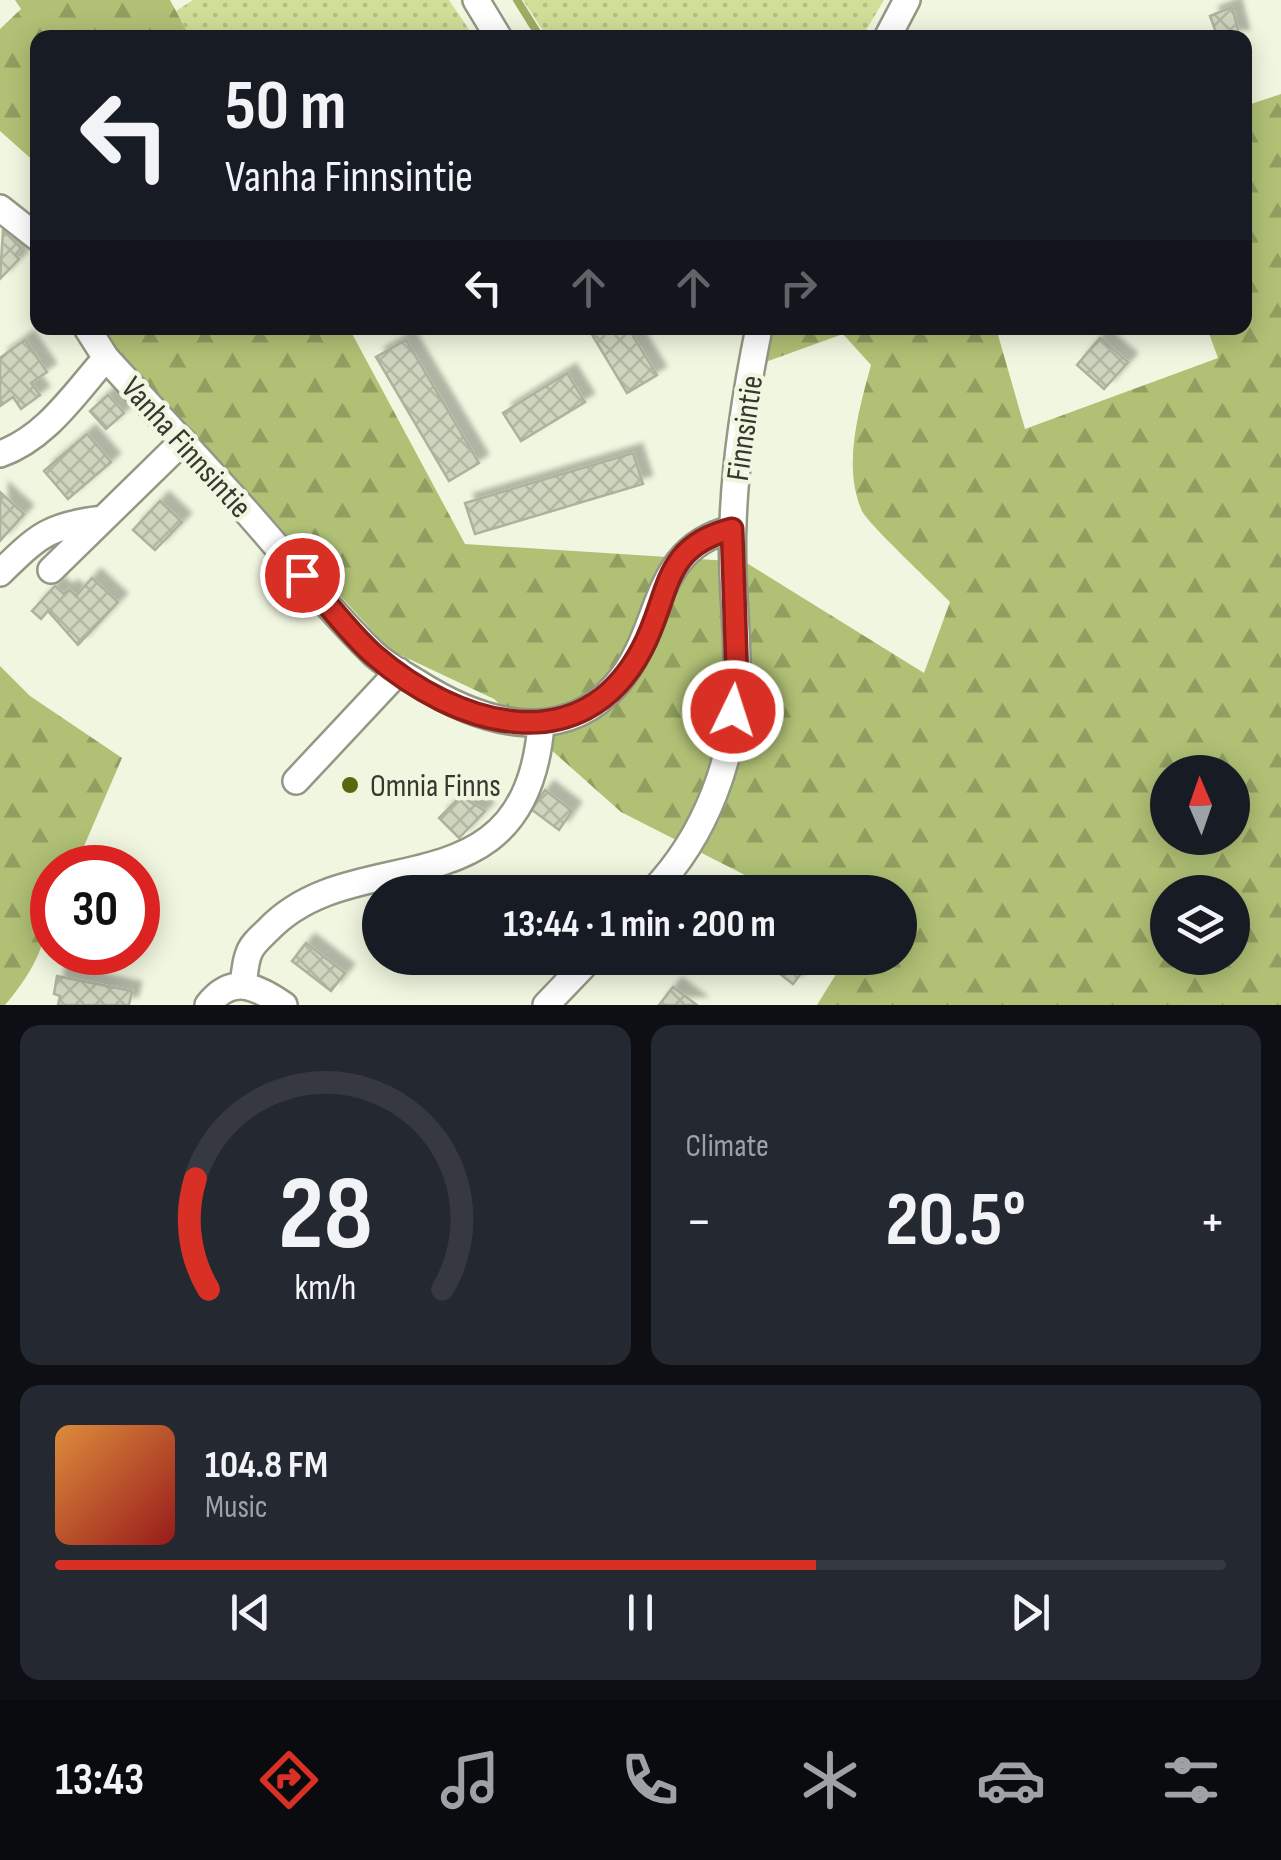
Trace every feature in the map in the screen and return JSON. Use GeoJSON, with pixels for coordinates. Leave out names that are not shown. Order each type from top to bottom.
{"type":"FeatureCollection","features":[{"type":"Feature","properties":{"kind":"street"},"geometry":{"type":"LineString","coordinates":[[476,0],[494,30]]}},
{"type":"Feature","properties":{"kind":"street"},"geometry":{"type":"LineString","coordinates":[[890,30],[907,0]]}},
{"type":"Feature","properties":{"kind":"street"},"geometry":{"type":"LineString","coordinates":[[0,208],[30,232]]}},
{"type":"Feature","properties":{"kind":"street","name":"Vanha Finnsintie"},"geometry":{"type":"LineString","coordinates":[[91,335],[106,358],[374,655],[451,704],[504,723],[541,725],[587,710],[614,687],[642,650],[667,578],[691,544],[732,529]]}},
{"type":"Feature","properties":{"kind":"street","name":"Finnsintie"},"geometry":{"type":"LineString","coordinates":[[668,875],[701,826],[724,770],[737,681],[732,529],[742,421],[759,335]]}},
{"type":"Feature","properties":{"kind":"street"},"geometry":{"type":"LineString","coordinates":[[0,454],[18,448],[57,416],[106,358]]}},
{"type":"Feature","properties":{"kind":"street"},"geometry":{"type":"LineString","coordinates":[[51,570],[183,441]]}},
{"type":"Feature","properties":{"kind":"street"},"geometry":{"type":"LineString","coordinates":[[0,573],[41,534],[62,524],[103,519]]}},
{"type":"Feature","properties":{"kind":"street"},"geometry":{"type":"LineString","coordinates":[[296,781],[399,671]]}},
{"type":"Feature","properties":{"kind":"street"},"geometry":{"type":"LineString","coordinates":[[243,983],[249,950],[286,911],[349,887],[433,868],[495,833],[524,794],[538,764],[541,725]]}},
{"type":"Feature","properties":{"kind":"street"},"geometry":{"type":"LineString","coordinates":[[546,1005],[574,975]]}},
{"type":"Feature","properties":{"kind":"street"},"geometry":{"type":"LineString","coordinates":[[208,1005],[216,994],[243,983]]}},
{"type":"Feature","properties":{"kind":"street"},"geometry":{"type":"LineString","coordinates":[[243,983],[284,1005]]}},
{"type":"Feature","properties":{"kind":"green space"},"geometry":{"type":"Polygon","coordinates":[[[15,0],[170,0],[186,30],[30,30],[30,158],[0,131],[0,29],[21,9],[15,0]]]}},
{"type":"Feature","properties":{"kind":"green space"},"geometry":{"type":"Polygon","coordinates":[[[193,0],[449,0],[469,30],[186,30],[176,11],[193,0]]]}},
{"type":"Feature","properties":{"kind":"green space"},"geometry":{"type":"Polygon","coordinates":[[[523,0],[884,0],[866,30],[543,30],[523,0]]]}},
{"type":"Feature","properties":{"kind":"green space"},"geometry":{"type":"Polygon","coordinates":[[[1281,94],[1281,1005],[817,1005],[836,975],[917,975],[917,875],[745,875],[621,812],[494,699],[390,650],[112,347],[106,335],[353,335],[465,544],[745,562],[924,673],[950,602],[862,511],[853,476],[854,438],[871,365],[844,335],[998,335],[1025,429],[1218,358],[1210,335],[1252,335],[1252,104],[1281,94]]]}},
{"type":"Feature","properties":{"kind":"green space"},"geometry":{"type":"Polygon","coordinates":[[[769,335],[840,335],[760,364],[769,335]]]}},
{"type":"Feature","properties":{"kind":"green space"},"geometry":{"type":"Polygon","coordinates":[[[0,666],[30,696],[122,758],[84,845],[30,845],[30,971],[5,1005],[0,1005],[0,666]]]}},
{"type":"Feature","properties":{"kind":"building"},"geometry":{"type":"Polygon","coordinates":[[[1232,7],[1238,30],[1215,30],[1210,16],[1232,7]]]}},
{"type":"Feature","properties":{"kind":"building"},"geometry":{"type":"Polygon","coordinates":[[[3,230],[21,248],[15,255],[19,259],[0,279],[3,230]]]}},
{"type":"Feature","properties":{"kind":"building"},"geometry":{"type":"Polygon","coordinates":[[[592,335],[632,335],[657,375],[627,393],[592,335]]]}},
{"type":"Feature","properties":{"kind":"building"},"geometry":{"type":"Polygon","coordinates":[[[1100,338],[1128,362],[1104,389],[1077,365],[1100,338]]]}},
{"type":"Feature","properties":{"kind":"building"},"geometry":{"type":"Polygon","coordinates":[[[25,340],[47,372],[31,383],[40,395],[21,409],[13,397],[0,406],[0,358],[25,340]]]}},
{"type":"Feature","properties":{"kind":"building"},"geometry":{"type":"Polygon","coordinates":[[[406,340],[479,463],[449,481],[376,357],[406,340]]]}},
{"type":"Feature","properties":{"kind":"building"},"geometry":{"type":"Polygon","coordinates":[[[567,373],[585,402],[521,441],[503,413],[567,373]]]}},
{"type":"Feature","properties":{"kind":"building"},"geometry":{"type":"Polygon","coordinates":[[[108,395],[124,413],[106,429],[90,411],[108,395]]]}},
{"type":"Feature","properties":{"kind":"building"},"geometry":{"type":"Polygon","coordinates":[[[87,434],[111,462],[68,499],[44,471],[87,434]]]}},
{"type":"Feature","properties":{"kind":"building"},"geometry":{"type":"Polygon","coordinates":[[[633,453],[643,484],[475,534],[465,503],[633,453]]]}},
{"type":"Feature","properties":{"kind":"building"},"geometry":{"type":"Polygon","coordinates":[[[0,492],[24,514],[0,541],[0,492]]]}},
{"type":"Feature","properties":{"kind":"building"},"geometry":{"type":"Polygon","coordinates":[[[160,501],[182,522],[155,550],[133,530],[160,501]]]}},
{"type":"Feature","properties":{"kind":"building"},"geometry":{"type":"Polygon","coordinates":[[[92,578],[118,602],[78,645],[48,611],[41,619],[32,611],[55,586],[64,594],[69,589],[76,596],[92,578]]]}},
{"type":"Feature","properties":{"kind":"building"},"geometry":{"type":"Polygon","coordinates":[[[545,790],[572,811],[559,830],[531,809],[545,790]]]}},
{"type":"Feature","properties":{"kind":"building"},"geometry":{"type":"Polygon","coordinates":[[[461,796],[485,811],[459,838],[439,818],[461,796]]]}},
{"type":"Feature","properties":{"kind":"building"},"geometry":{"type":"Polygon","coordinates":[[[306,943],[345,973],[331,991],[292,961],[306,943]]]}},
{"type":"Feature","properties":{"kind":"building"},"geometry":{"type":"Polygon","coordinates":[[[781,975],[800,975],[793,984],[781,975]]]}},
{"type":"Feature","properties":{"kind":"building"},"geometry":{"type":"Polygon","coordinates":[[[57,976],[132,991],[129,1005],[58,1005],[60,996],[54,994],[57,976]]]}},
{"type":"Feature","properties":{"kind":"building"},"geometry":{"type":"Polygon","coordinates":[[[673,987],[697,1005],[659,1005],[673,987]]]}},
{"type":"Feature","properties":{"kind":"waterway"},"geometry":{"type":"LineString","coordinates":[[517,0],[536,30]]}},
{"type":"Feature","properties":{"kind":"place","name":"Omnia Finns"},"geometry":{"type":"Point","coordinates":[350,785]}},
{"type":"Feature","properties":{"kind":"route"},"geometry":{"type":"LineString","coordinates":[[302,575],[374,655],[428,690],[451,704],[504,723],[541,725],[587,710],[614,687],[642,650],[667,578],[691,544],[732,529],[737,681],[733,711]]}}]}
